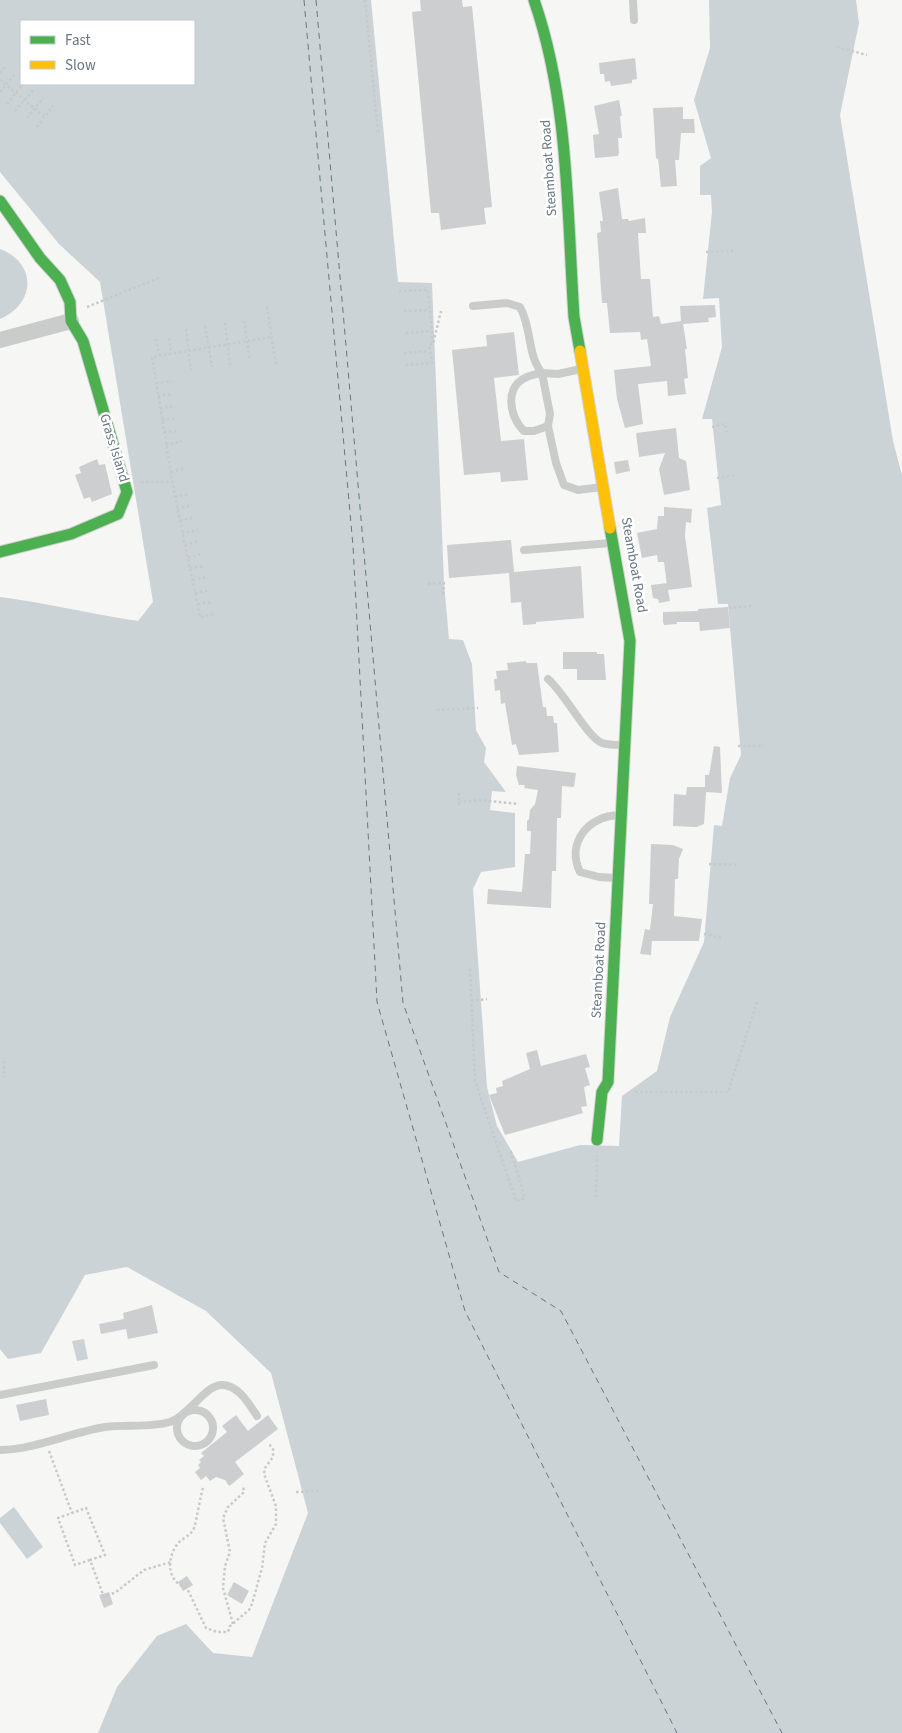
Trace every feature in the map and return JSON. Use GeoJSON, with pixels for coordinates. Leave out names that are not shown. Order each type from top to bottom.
{"type":"FeatureCollection","features":[{"type":"Feature","properties":{"kind":"street","name":"Steamboat Road"},"geometry":{"type":"LineString","coordinates":[[534,0],[549,44],[560,110],[570,279],[583,368],[615,542],[630,641],[627,746],[608,1082],[602,1092],[597,1140]]}},
{"type":"Feature","properties":{"kind":"street","name":"Grass Island"},"geometry":{"type":"LineString","coordinates":[[0,201],[40,258],[60,280],[70,302],[72,321],[83,341],[127,492],[118,514],[71,534],[0,552]]}},
{"type":"Feature","properties":{"kind":"street"},"geometry":{"type":"LineString","coordinates":[[0,340],[72,321]]}},
{"type":"Feature","properties":{"kind":"lane"},"geometry":{"type":"LineString","coordinates":[[634,0],[634,20]]}},
{"type":"Feature","properties":{"kind":"lane"},"geometry":{"type":"LineString","coordinates":[[473,306],[507,303],[520,307],[527,319],[535,364],[542,373],[550,414],[548,426],[556,463],[564,485],[578,490],[605,487]]}},
{"type":"Feature","properties":{"kind":"lane"},"geometry":{"type":"LineString","coordinates":[[548,426],[534,430],[524,430],[518,425],[512,412],[512,396],[515,386],[526,377],[542,373],[558,374],[583,368]]}},
{"type":"Feature","properties":{"kind":"lane"},"geometry":{"type":"LineString","coordinates":[[524,550],[615,542]]}},
{"type":"Feature","properties":{"kind":"lane"},"geometry":{"type":"LineString","coordinates":[[548,679],[562,694],[586,728],[601,742],[627,746]]}},
{"type":"Feature","properties":{"kind":"lane"},"geometry":{"type":"LineString","coordinates":[[620,879],[599,877],[580,872],[575,861],[575,847],[578,838],[585,830],[607,816],[623,815]]}},
{"type":"Feature","properties":{"kind":"lane"},"geometry":{"type":"LineString","coordinates":[[0,1395],[154,1365]]}},
{"type":"Feature","properties":{"kind":"lane"},"geometry":{"type":"LineString","coordinates":[[0,1450],[14,1450],[104,1428],[170,1422],[186,1412],[198,1410],[209,1416],[214,1428],[210,1440],[205,1444],[194,1447],[179,1438],[178,1421],[186,1412],[211,1388],[222,1385],[235,1388],[257,1416]]}},
{"type":"Feature","properties":{"kind":"path"},"geometry":{"type":"LineString","coordinates":[[365,0],[378,133]]}},
{"type":"Feature","properties":{"kind":"path"},"geometry":{"type":"LineString","coordinates":[[836,47],[867,55]]}},
{"type":"Feature","properties":{"kind":"path"},"geometry":{"type":"LineString","coordinates":[[0,73],[5,66]]}},
{"type":"Feature","properties":{"kind":"path"},"geometry":{"type":"LineString","coordinates":[[0,92],[15,74]]}},
{"type":"Feature","properties":{"kind":"path"},"geometry":{"type":"LineString","coordinates":[[0,80],[44,116]]}},
{"type":"Feature","properties":{"kind":"path"},"geometry":{"type":"LineString","coordinates":[[7,104],[22,85]]}},
{"type":"Feature","properties":{"kind":"path"},"geometry":{"type":"LineString","coordinates":[[16,111],[33,90]]}},
{"type":"Feature","properties":{"kind":"path"},"geometry":{"type":"LineString","coordinates":[[27,118],[43,98]]}},
{"type":"Feature","properties":{"kind":"path"},"geometry":{"type":"LineString","coordinates":[[37,126],[53,106]]}},
{"type":"Feature","properties":{"kind":"path"},"geometry":{"type":"LineString","coordinates":[[706,252],[732,251]]}},
{"type":"Feature","properties":{"kind":"path"},"geometry":{"type":"LineString","coordinates":[[87,307],[161,277]]}},
{"type":"Feature","properties":{"kind":"path"},"geometry":{"type":"LineString","coordinates":[[399,292],[428,290],[433,344]]}},
{"type":"Feature","properties":{"kind":"path"},"geometry":{"type":"LineString","coordinates":[[267,306],[276,366]]}},
{"type":"Feature","properties":{"kind":"path"},"geometry":{"type":"LineString","coordinates":[[404,311],[430,310]]}},
{"type":"Feature","properties":{"kind":"path"},"geometry":{"type":"LineString","coordinates":[[406,365],[432,363],[429,345],[433,344],[441,311]]}},
{"type":"Feature","properties":{"kind":"path"},"geometry":{"type":"LineString","coordinates":[[244,321],[250,361]]}},
{"type":"Feature","properties":{"kind":"path"},"geometry":{"type":"LineString","coordinates":[[225,323],[230,365]]}},
{"type":"Feature","properties":{"kind":"path"},"geometry":{"type":"LineString","coordinates":[[205,326],[212,367]]}},
{"type":"Feature","properties":{"kind":"path"},"geometry":{"type":"LineString","coordinates":[[186,329],[191,370]]}},
{"type":"Feature","properties":{"kind":"path"},"geometry":{"type":"LineString","coordinates":[[406,333],[431,331]]}},
{"type":"Feature","properties":{"kind":"path"},"geometry":{"type":"LineString","coordinates":[[213,614],[200,617],[172,482],[152,357],[208,347],[246,343],[272,337]]}},
{"type":"Feature","properties":{"kind":"path"},"geometry":{"type":"LineString","coordinates":[[169,338],[171,353]]}},
{"type":"Feature","properties":{"kind":"path"},"geometry":{"type":"LineString","coordinates":[[156,339],[159,356]]}},
{"type":"Feature","properties":{"kind":"path"},"geometry":{"type":"LineString","coordinates":[[404,353],[429,352]]}},
{"type":"Feature","properties":{"kind":"path"},"geometry":{"type":"LineString","coordinates":[[156,383],[172,381]]}},
{"type":"Feature","properties":{"kind":"path"},"geometry":{"type":"LineString","coordinates":[[158,396],[174,394]]}},
{"type":"Feature","properties":{"kind":"path"},"geometry":{"type":"LineString","coordinates":[[160,408],[175,406]]}},
{"type":"Feature","properties":{"kind":"path"},"geometry":{"type":"LineString","coordinates":[[162,420],[178,418]]}},
{"type":"Feature","properties":{"kind":"path"},"geometry":{"type":"LineString","coordinates":[[712,426],[725,424],[726,432]]}},
{"type":"Feature","properties":{"kind":"path"},"geometry":{"type":"LineString","coordinates":[[164,432],[179,431]]}},
{"type":"Feature","properties":{"kind":"path"},"geometry":{"type":"LineString","coordinates":[[166,445],[182,441]]}},
{"type":"Feature","properties":{"kind":"path"},"geometry":{"type":"LineString","coordinates":[[171,472],[184,468]]}},
{"type":"Feature","properties":{"kind":"path"},"geometry":{"type":"LineString","coordinates":[[717,478],[736,476]]}},
{"type":"Feature","properties":{"kind":"path"},"geometry":{"type":"LineString","coordinates":[[135,482],[172,482]]}},
{"type":"Feature","properties":{"kind":"path"},"geometry":{"type":"LineString","coordinates":[[175,497],[189,494]]}},
{"type":"Feature","properties":{"kind":"path"},"geometry":{"type":"LineString","coordinates":[[177,509],[192,505]]}},
{"type":"Feature","properties":{"kind":"path"},"geometry":{"type":"LineString","coordinates":[[180,521],[194,517]]}},
{"type":"Feature","properties":{"kind":"path"},"geometry":{"type":"LineString","coordinates":[[182,533],[198,530]]}},
{"type":"Feature","properties":{"kind":"path"},"geometry":{"type":"LineString","coordinates":[[185,544],[199,541]]}},
{"type":"Feature","properties":{"kind":"path"},"geometry":{"type":"LineString","coordinates":[[188,557],[204,554]]}},
{"type":"Feature","properties":{"kind":"path"},"geometry":{"type":"LineString","coordinates":[[190,568],[205,566]]}},
{"type":"Feature","properties":{"kind":"path"},"geometry":{"type":"LineString","coordinates":[[192,580],[208,577]]}},
{"type":"Feature","properties":{"kind":"path"},"geometry":{"type":"LineString","coordinates":[[428,584],[444,583],[443,597]]}},
{"type":"Feature","properties":{"kind":"path"},"geometry":{"type":"LineString","coordinates":[[195,593],[210,590]]}},
{"type":"Feature","properties":{"kind":"path"},"geometry":{"type":"LineString","coordinates":[[198,604],[212,602]]}},
{"type":"Feature","properties":{"kind":"path"},"geometry":{"type":"LineString","coordinates":[[728,608],[752,606]]}},
{"type":"Feature","properties":{"kind":"path"},"geometry":{"type":"LineString","coordinates":[[437,710],[478,708]]}},
{"type":"Feature","properties":{"kind":"path"},"geometry":{"type":"LineString","coordinates":[[738,746],[764,746]]}},
{"type":"Feature","properties":{"kind":"path"},"geometry":{"type":"LineString","coordinates":[[459,793],[459,808]]}},
{"type":"Feature","properties":{"kind":"path"},"geometry":{"type":"LineString","coordinates":[[459,802],[478,800],[519,804]]}},
{"type":"Feature","properties":{"kind":"path"},"geometry":{"type":"LineString","coordinates":[[709,864],[739,865]]}},
{"type":"Feature","properties":{"kind":"path"},"geometry":{"type":"LineString","coordinates":[[704,934],[722,938]]}},
{"type":"Feature","properties":{"kind":"path"},"geometry":{"type":"LineString","coordinates":[[470,969],[475,1080],[516,1201],[525,1198],[510,1149]]}},
{"type":"Feature","properties":{"kind":"path"},"geometry":{"type":"LineString","coordinates":[[471,1001],[487,999]]}},
{"type":"Feature","properties":{"kind":"path"},"geometry":{"type":"LineString","coordinates":[[635,1092],[728,1092],[757,1002]]}},
{"type":"Feature","properties":{"kind":"path"},"geometry":{"type":"LineString","coordinates":[[4,1061],[4,1077]]}},
{"type":"Feature","properties":{"kind":"path"},"geometry":{"type":"LineString","coordinates":[[596,1197],[597,1140]]}},
{"type":"Feature","properties":{"kind":"path"},"geometry":{"type":"LineString","coordinates":[[46,1442],[72,1513]]}},
{"type":"Feature","properties":{"kind":"path"},"geometry":{"type":"LineString","coordinates":[[203,1488],[194,1529],[176,1544],[171,1562],[173,1580],[178,1585],[187,1588],[206,1628],[224,1633],[228,1632],[233,1624],[249,1610],[252,1604],[262,1568],[265,1544],[276,1524],[276,1506],[264,1474],[265,1468],[273,1457],[269,1444]]}},
{"type":"Feature","properties":{"kind":"path"},"geometry":{"type":"LineString","coordinates":[[233,1624],[223,1588],[225,1566],[230,1552],[223,1518],[228,1507],[244,1492],[243,1485]]}},
{"type":"Feature","properties":{"kind":"path"},"geometry":{"type":"LineString","coordinates":[[296,1492],[320,1490]]}},
{"type":"Feature","properties":{"kind":"path"},"geometry":{"type":"LineString","coordinates":[[86,1508],[105,1555],[90,1560],[75,1565],[58,1518],[86,1508]]}},
{"type":"Feature","properties":{"kind":"path"},"geometry":{"type":"LineString","coordinates":[[90,1560],[104,1598],[116,1592],[144,1570],[171,1562]]}},
{"type":"Feature","properties":{"kind":"shaded area"},"geometry":{"type":"Polygon","coordinates":[[[0,0],[371,0],[398,282],[432,283],[444,583],[449,639],[463,640],[472,664],[476,730],[486,748],[484,762],[506,792],[492,791],[490,810],[515,813],[515,867],[481,872],[473,889],[487,1087],[497,1126],[518,1162],[580,1145],[619,1146],[622,1096],[657,1071],[670,1017],[704,942],[714,825],[722,826],[730,778],[741,755],[728,604],[718,604],[707,508],[721,505],[712,419],[702,419],[722,347],[719,298],[703,299],[712,212],[711,195],[700,195],[700,166],[711,158],[694,100],[710,48],[709,0],[856,0],[859,23],[840,115],[893,441],[902,475],[902,1733],[98,1733],[117,1687],[157,1636],[186,1624],[213,1653],[252,1657],[308,1513],[271,1373],[206,1311],[127,1267],[85,1275],[41,1353],[8,1359],[0,1349],[0,597],[138,621],[153,602],[100,282],[59,244],[0,172],[0,0]]]}},
{"type":"Feature","properties":{"kind":"shaded area"},"geometry":{"type":"Polygon","coordinates":[[[0,249],[12,255],[21,264],[26,273],[27,284],[26,294],[20,304],[12,312],[0,319],[0,249]]]}},
{"type":"Feature","properties":{"kind":"shaded area"},"geometry":{"type":"Polygon","coordinates":[[[84,1339],[88,1359],[77,1361],[72,1341],[84,1339]]]}},
{"type":"Feature","properties":{"kind":"shaded area"},"geometry":{"type":"Polygon","coordinates":[[[14,1507],[43,1547],[27,1559],[0,1523],[0,1518],[14,1507]]]}},
{"type":"Feature","properties":{"kind":"building"},"geometry":{"type":"Polygon","coordinates":[[[420,0],[462,0],[463,7],[472,6],[492,207],[484,208],[486,224],[441,230],[439,213],[431,213],[412,12],[421,11],[420,0]]]}},
{"type":"Feature","properties":{"kind":"building"},"geometry":{"type":"Polygon","coordinates":[[[635,58],[637,79],[632,80],[632,83],[611,86],[610,81],[605,82],[604,74],[600,74],[599,63],[635,58]]]}},
{"type":"Feature","properties":{"kind":"building"},"geometry":{"type":"Polygon","coordinates":[[[619,100],[622,116],[620,116],[622,138],[618,138],[618,156],[595,158],[593,135],[599,134],[594,106],[619,100]]]}},
{"type":"Feature","properties":{"kind":"building"},"geometry":{"type":"Polygon","coordinates":[[[683,107],[683,119],[694,119],[695,133],[681,133],[679,160],[675,160],[677,186],[661,187],[658,158],[656,159],[653,108],[683,107]]]}},
{"type":"Feature","properties":{"kind":"building"},"geometry":{"type":"Polygon","coordinates":[[[618,188],[622,219],[628,219],[629,221],[645,218],[646,233],[638,233],[641,279],[650,279],[653,317],[659,316],[661,324],[681,321],[680,306],[715,305],[716,317],[708,318],[709,322],[683,324],[687,349],[685,349],[688,378],[684,379],[686,394],[668,396],[667,381],[638,384],[643,424],[625,428],[617,399],[614,370],[651,366],[647,339],[641,340],[640,332],[610,333],[607,303],[602,303],[597,233],[601,232],[600,221],[603,221],[599,192],[618,188]]]}},
{"type":"Feature","properties":{"kind":"building"},"geometry":{"type":"Polygon","coordinates":[[[514,332],[519,375],[494,378],[501,441],[524,439],[528,480],[501,482],[500,472],[464,475],[452,350],[487,346],[486,335],[514,332]]]}},
{"type":"Feature","properties":{"kind":"building"},"geometry":{"type":"Polygon","coordinates":[[[676,428],[679,458],[686,461],[690,490],[664,495],[659,469],[665,453],[639,457],[636,433],[676,428]]]}},
{"type":"Feature","properties":{"kind":"building"},"geometry":{"type":"Polygon","coordinates":[[[97,459],[99,465],[105,464],[112,494],[92,502],[90,497],[84,499],[75,475],[81,473],[79,467],[97,459]]]}},
{"type":"Feature","properties":{"kind":"building"},"geometry":{"type":"Polygon","coordinates":[[[628,460],[630,471],[616,474],[614,462],[628,460]]]}},
{"type":"Feature","properties":{"kind":"building"},"geometry":{"type":"Polygon","coordinates":[[[664,507],[692,509],[691,523],[686,522],[685,536],[692,587],[668,590],[670,601],[659,603],[658,599],[653,598],[651,585],[667,583],[664,562],[658,562],[657,555],[642,558],[637,533],[657,529],[658,516],[664,516],[664,507]]]}},
{"type":"Feature","properties":{"kind":"building"},"geometry":{"type":"Polygon","coordinates":[[[511,540],[514,572],[581,566],[584,618],[523,625],[521,602],[511,603],[509,573],[449,578],[447,545],[511,540]]]}},
{"type":"Feature","properties":{"kind":"building"},"geometry":{"type":"Polygon","coordinates":[[[728,607],[730,628],[700,631],[699,622],[677,622],[677,624],[664,625],[663,622],[663,612],[698,611],[698,609],[728,607]]]}},
{"type":"Feature","properties":{"kind":"building"},"geometry":{"type":"Polygon","coordinates":[[[563,652],[597,652],[597,654],[604,654],[606,680],[577,680],[577,669],[563,669],[563,652]]]}},
{"type":"Feature","properties":{"kind":"building"},"geometry":{"type":"Polygon","coordinates":[[[526,661],[526,663],[537,663],[543,707],[546,707],[547,716],[553,716],[554,723],[557,723],[559,752],[519,755],[516,744],[512,745],[505,703],[501,704],[500,690],[495,691],[494,679],[497,679],[496,671],[508,670],[507,663],[526,661]]]}},
{"type":"Feature","properties":{"kind":"building"},"geometry":{"type":"Polygon","coordinates":[[[714,746],[720,747],[722,793],[706,792],[704,824],[697,827],[673,826],[674,794],[686,795],[687,787],[705,787],[705,775],[709,775],[714,746]]]}},
{"type":"Feature","properties":{"kind":"building"},"geometry":{"type":"Polygon","coordinates":[[[517,766],[576,773],[574,787],[562,786],[561,818],[557,818],[556,871],[552,871],[551,908],[487,904],[488,889],[522,892],[525,854],[530,854],[531,831],[527,831],[527,821],[530,810],[535,804],[538,790],[524,788],[525,785],[519,785],[516,775],[517,766]]]}},
{"type":"Feature","properties":{"kind":"building"},"geometry":{"type":"Polygon","coordinates":[[[651,844],[673,845],[683,849],[679,859],[678,879],[675,879],[674,916],[702,919],[699,941],[652,941],[651,955],[640,954],[645,929],[650,930],[653,904],[649,904],[651,844]]]}},
{"type":"Feature","properties":{"kind":"building"},"geometry":{"type":"Polygon","coordinates":[[[537,1050],[541,1066],[586,1054],[590,1067],[585,1068],[590,1085],[584,1087],[587,1106],[581,1107],[583,1113],[505,1135],[489,1095],[497,1093],[496,1088],[503,1086],[502,1081],[530,1069],[526,1053],[537,1050]]]}},
{"type":"Feature","properties":{"kind":"building"},"geometry":{"type":"Polygon","coordinates":[[[152,1305],[158,1333],[128,1339],[126,1329],[101,1334],[99,1324],[124,1319],[123,1313],[152,1305]]]}},
{"type":"Feature","properties":{"kind":"building"},"geometry":{"type":"Polygon","coordinates":[[[46,1399],[49,1415],[20,1421],[16,1405],[46,1399]]]}},
{"type":"Feature","properties":{"kind":"building"},"geometry":{"type":"Polygon","coordinates":[[[236,1415],[248,1431],[268,1415],[278,1429],[235,1462],[244,1474],[229,1486],[225,1480],[216,1477],[210,1481],[206,1476],[201,1480],[195,1472],[200,1468],[198,1465],[201,1462],[199,1460],[204,1456],[201,1453],[227,1432],[222,1426],[236,1415]]]}},
{"type":"Feature","properties":{"kind":"building"},"geometry":{"type":"Polygon","coordinates":[[[187,1576],[193,1585],[183,1591],[178,1582],[187,1576]]]}},
{"type":"Feature","properties":{"kind":"building"},"geometry":{"type":"Polygon","coordinates":[[[234,1582],[249,1591],[242,1604],[227,1595],[234,1582]]]}},
{"type":"Feature","properties":{"kind":"building"},"geometry":{"type":"Polygon","coordinates":[[[109,1592],[113,1604],[104,1608],[99,1595],[109,1592]]]}},
{"type":"Feature","properties":{"kind":"ferry route"},"geometry":{"type":"LineString","coordinates":[[304,0],[353,546],[377,1002],[465,1311],[677,1733]]}},
{"type":"Feature","properties":{"kind":"ferry route"},"geometry":{"type":"LineString","coordinates":[[316,0],[403,1003],[499,1272],[561,1311],[782,1733]]}},
{"type":"Feature","properties":{"kind":"traffic: fast"},"geometry":{"type":"LineString","coordinates":[[534,0],[554,77],[560,117],[574,317],[580,351]]}},
{"type":"Feature","properties":{"kind":"traffic: fast"},"geometry":{"type":"LineString","coordinates":[[0,201],[40,258],[60,280],[70,302],[71,321],[83,341],[127,492],[118,514],[71,534],[0,552]]}},
{"type":"Feature","properties":{"kind":"traffic: fast"},"geometry":{"type":"LineString","coordinates":[[597,1140],[602,1092],[608,1082],[630,641],[610,528]]}},
{"type":"Feature","properties":{"kind":"traffic: slow"},"geometry":{"type":"LineString","coordinates":[[580,351],[610,528]]}}]}
